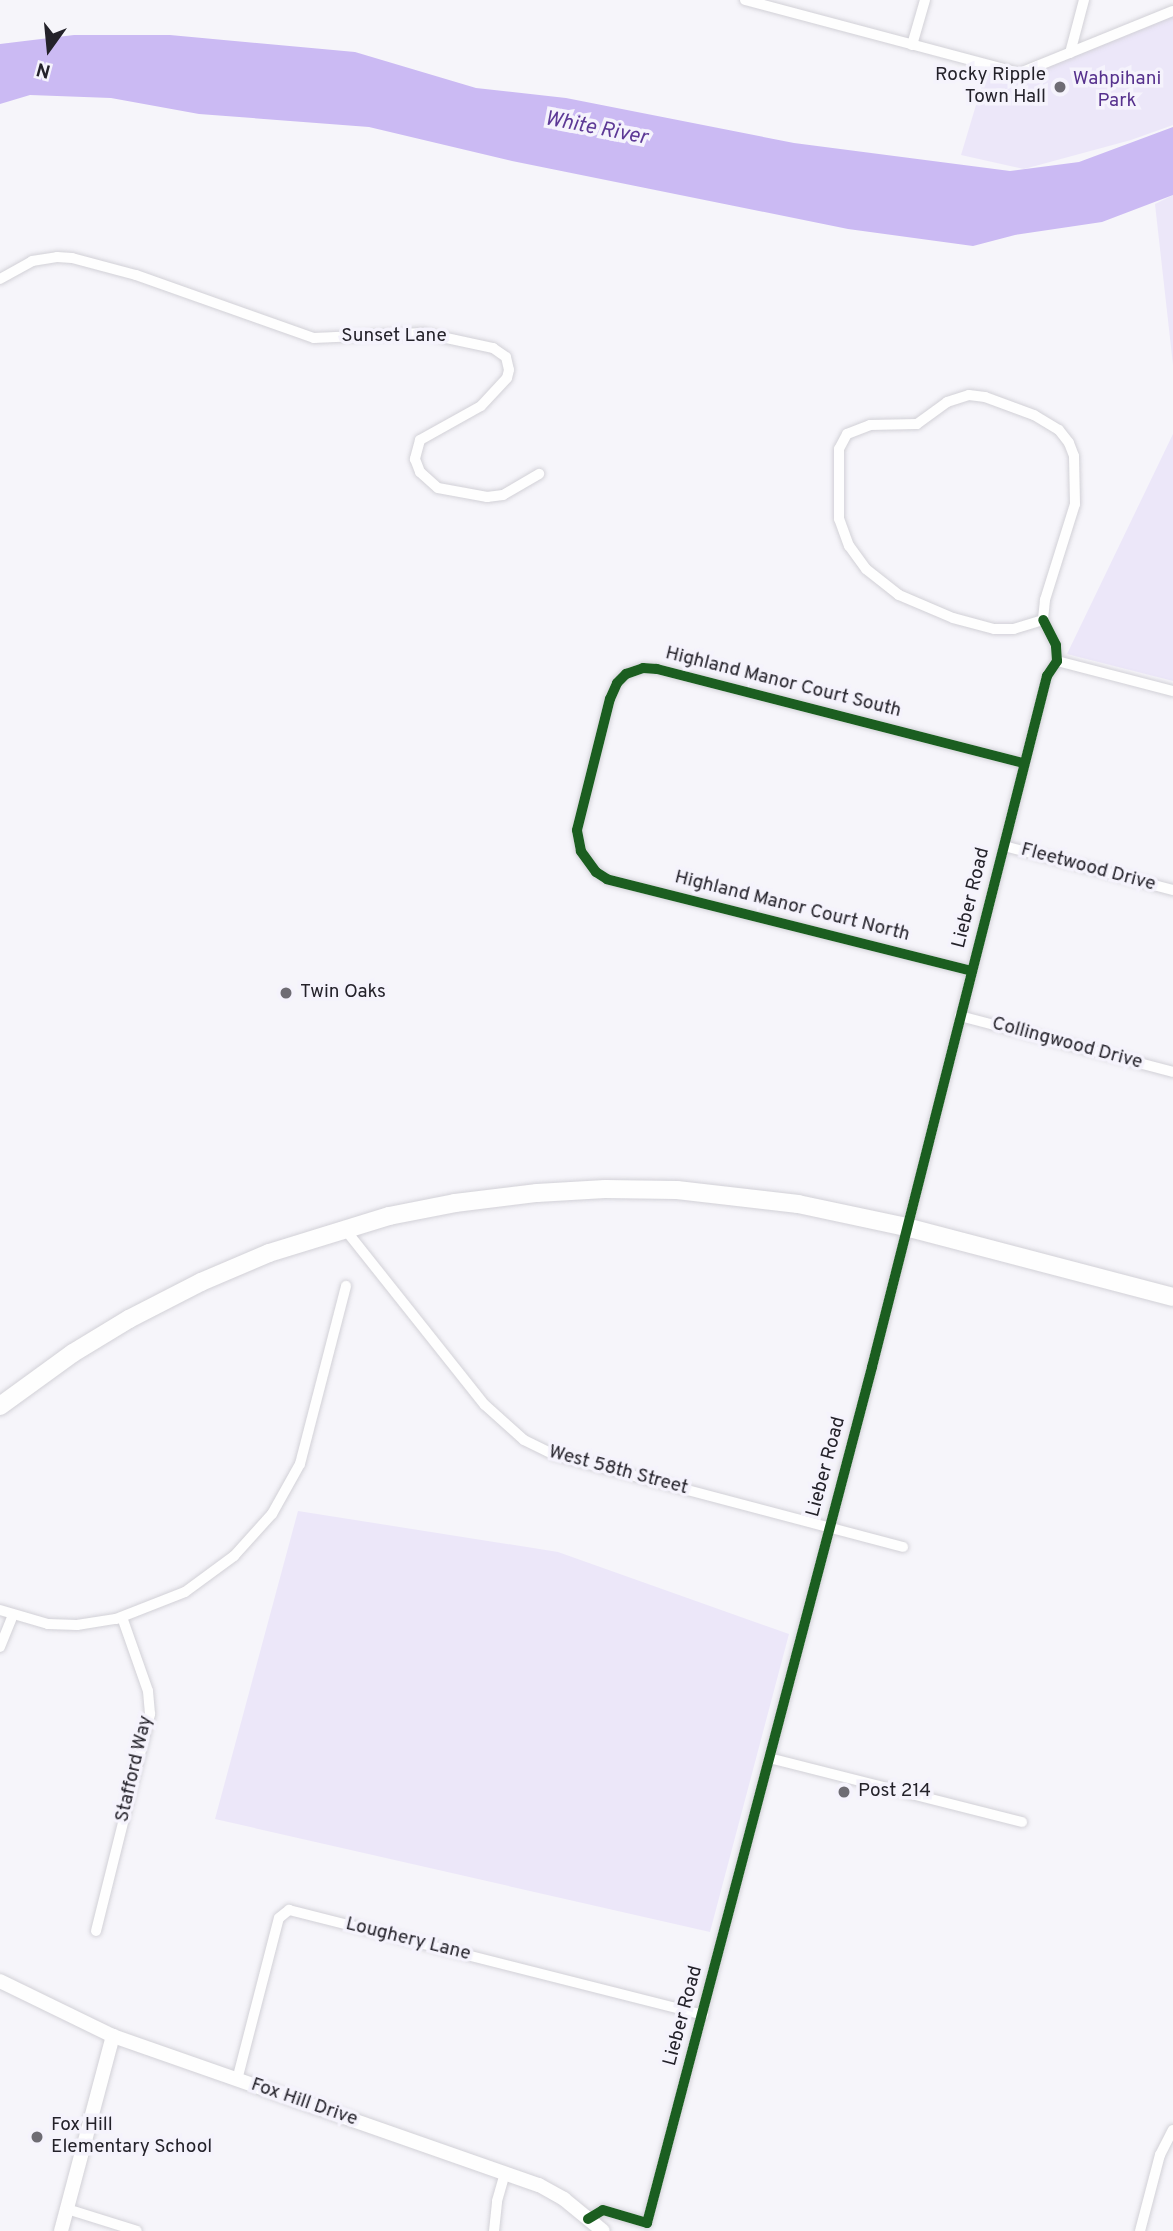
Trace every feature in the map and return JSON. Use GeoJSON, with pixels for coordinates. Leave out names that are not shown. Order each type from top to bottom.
{"type":"FeatureCollection","features":[{"type":"Feature","properties":{"kind":"main road"},"geometry":{"type":"LineString","coordinates":[[0,1406],[73,1353],[163,1300],[239,1265],[344,1228],[484,1198],[615,1189],[746,1196],[819,1208],[906,1227],[1173,1297]]}},
{"type":"Feature","properties":{"kind":"street"},"geometry":{"type":"LineString","coordinates":[[745,0],[1020,73],[1173,11]]}},
{"type":"Feature","properties":{"kind":"street"},"geometry":{"type":"LineString","coordinates":[[912,45],[925,0]]}},
{"type":"Feature","properties":{"kind":"street"},"geometry":{"type":"LineString","coordinates":[[1070,53],[1084,0]]}},
{"type":"Feature","properties":{"kind":"street","name":"Sunset Lane"},"geometry":{"type":"LineString","coordinates":[[0,279],[32,261],[57,257],[72,258],[161,283],[314,338],[423,333],[493,348],[506,357],[509,370],[507,378],[481,406],[420,440],[415,459],[420,472],[438,488],[487,497],[503,495],[539,474]]}},
{"type":"Feature","properties":{"kind":"street"},"geometry":{"type":"LineString","coordinates":[[1043,620],[1014,629],[994,629],[916,603],[873,576],[853,554],[839,519],[838,461],[845,437],[853,430],[870,425],[918,424],[947,402],[969,395],[985,397],[1025,410],[1059,430],[1073,451],[1077,496],[1045,600],[1043,620],[1056,645],[1057,661],[1173,691]]}},
{"type":"Feature","properties":{"kind":"street","name":"Lieber Road"},"geometry":{"type":"LineString","coordinates":[[588,2219],[603,2210],[647,2222],[703,2015],[1024,763],[1047,676],[1057,661]]}},
{"type":"Feature","properties":{"kind":"street","name":"Highland Manor Court South"},"geometry":{"type":"LineString","coordinates":[[603,877],[582,855],[577,830],[611,695],[620,680],[635,670],[657,669],[1024,763]]}},
{"type":"Feature","properties":{"kind":"street","name":"Fleetwood Drive"},"geometry":{"type":"LineString","coordinates":[[1004,846],[1173,890]]}},
{"type":"Feature","properties":{"kind":"street","name":"Highland Manor Court North"},"geometry":{"type":"LineString","coordinates":[[603,877],[972,971]]}},
{"type":"Feature","properties":{"kind":"street","name":"Collingwood Drive"},"geometry":{"type":"LineString","coordinates":[[960,1016],[1173,1072]]}},
{"type":"Feature","properties":{"kind":"street","name":"West 58th Street"},"geometry":{"type":"LineString","coordinates":[[344,1228],[490,1412],[524,1440],[555,1455],[829,1525],[903,1547]]}},
{"type":"Feature","properties":{"kind":"street"},"geometry":{"type":"LineString","coordinates":[[0,1610],[40,1623],[76,1625],[122,1617],[163,1602],[214,1573],[252,1538],[276,1508],[302,1459],[346,1286]]}},
{"type":"Feature","properties":{"kind":"street"},"geometry":{"type":"LineString","coordinates":[[0,1647],[13,1615]]}},
{"type":"Feature","properties":{"kind":"street","name":"Stafford Way"},"geometry":{"type":"LineString","coordinates":[[96,1931],[150,1714],[146,1687],[122,1617]]}},
{"type":"Feature","properties":{"kind":"street"},"geometry":{"type":"LineString","coordinates":[[769,1758],[1022,1822]]}},
{"type":"Feature","properties":{"kind":"street","name":"Loughery Lane"},"geometry":{"type":"LineString","coordinates":[[237,2080],[279,1918],[289,1910],[703,2015]]}},
{"type":"Feature","properties":{"kind":"street","name":"Fox Hill Drive"},"geometry":{"type":"LineString","coordinates":[[0,1981],[113,2036],[539,2185],[603,2231]]}},
{"type":"Feature","properties":{"kind":"street"},"geometry":{"type":"LineString","coordinates":[[61,2231],[113,2036]]}},
{"type":"Feature","properties":{"kind":"street"},"geometry":{"type":"LineString","coordinates":[[1140,2231],[1160,2155],[1173,2130]]}},
{"type":"Feature","properties":{"kind":"street"},"geometry":{"type":"LineString","coordinates":[[494,2231],[505,2173]]}},
{"type":"Feature","properties":{"kind":"street"},"geometry":{"type":"LineString","coordinates":[[67,2209],[137,2231]]}},
{"type":"Feature","properties":{"kind":"green space","name":"Wahpihani Park"},"geometry":{"type":"Polygon","coordinates":[[[1173,14],[1173,125],[1131,140],[1024,169],[961,155],[988,65],[1020,73],[1173,14]]]}},
{"type":"Feature","properties":{"kind":"green space"},"geometry":{"type":"Polygon","coordinates":[[[1173,195],[1173,365],[1155,204],[1173,195]]]}},
{"type":"Feature","properties":{"kind":"green space"},"geometry":{"type":"Polygon","coordinates":[[[1173,434],[1173,681],[1067,654],[1173,434]]]}},
{"type":"Feature","properties":{"kind":"green space"},"geometry":{"type":"Polygon","coordinates":[[[298,1511],[558,1552],[789,1634],[710,1932],[215,1819],[298,1511]]]}},
{"type":"Feature","properties":{"kind":"water","name":"White River"},"geometry":{"type":"Polygon","coordinates":[[[74,35],[170,35],[355,52],[476,88],[566,98],[794,143],[1010,171],[1079,162],[1173,127],[1173,195],[1102,222],[1015,235],[973,246],[848,229],[512,161],[369,127],[199,114],[111,98],[30,95],[0,104],[0,44],[74,35]]]}},
{"type":"Feature","properties":{"kind":"cycle path"},"geometry":{"type":"LineString","coordinates":[[588,2219],[603,2210],[647,2223],[872,1367],[1047,676],[1057,661],[1056,645],[1043,620]]}},
{"type":"Feature","properties":{"kind":"cycle path"},"geometry":{"type":"LineString","coordinates":[[972,971],[607,879],[596,872],[581,851],[577,830],[610,699],[617,683],[626,674],[643,668],[657,669],[1024,763]]}},
{"type":"Feature","properties":{"kind":"place","name":"Rocky Ripple Town Hall"},"geometry":{"type":"Point","coordinates":[1060,87]}},
{"type":"Feature","properties":{"kind":"place","name":"Twin Oaks"},"geometry":{"type":"Point","coordinates":[286,993]}},
{"type":"Feature","properties":{"kind":"place","name":"Post 214"},"geometry":{"type":"Point","coordinates":[844,1792]}},
{"type":"Feature","properties":{"kind":"place","name":"Fox Hill Elementary School"},"geometry":{"type":"Point","coordinates":[37,2137]}}]}
